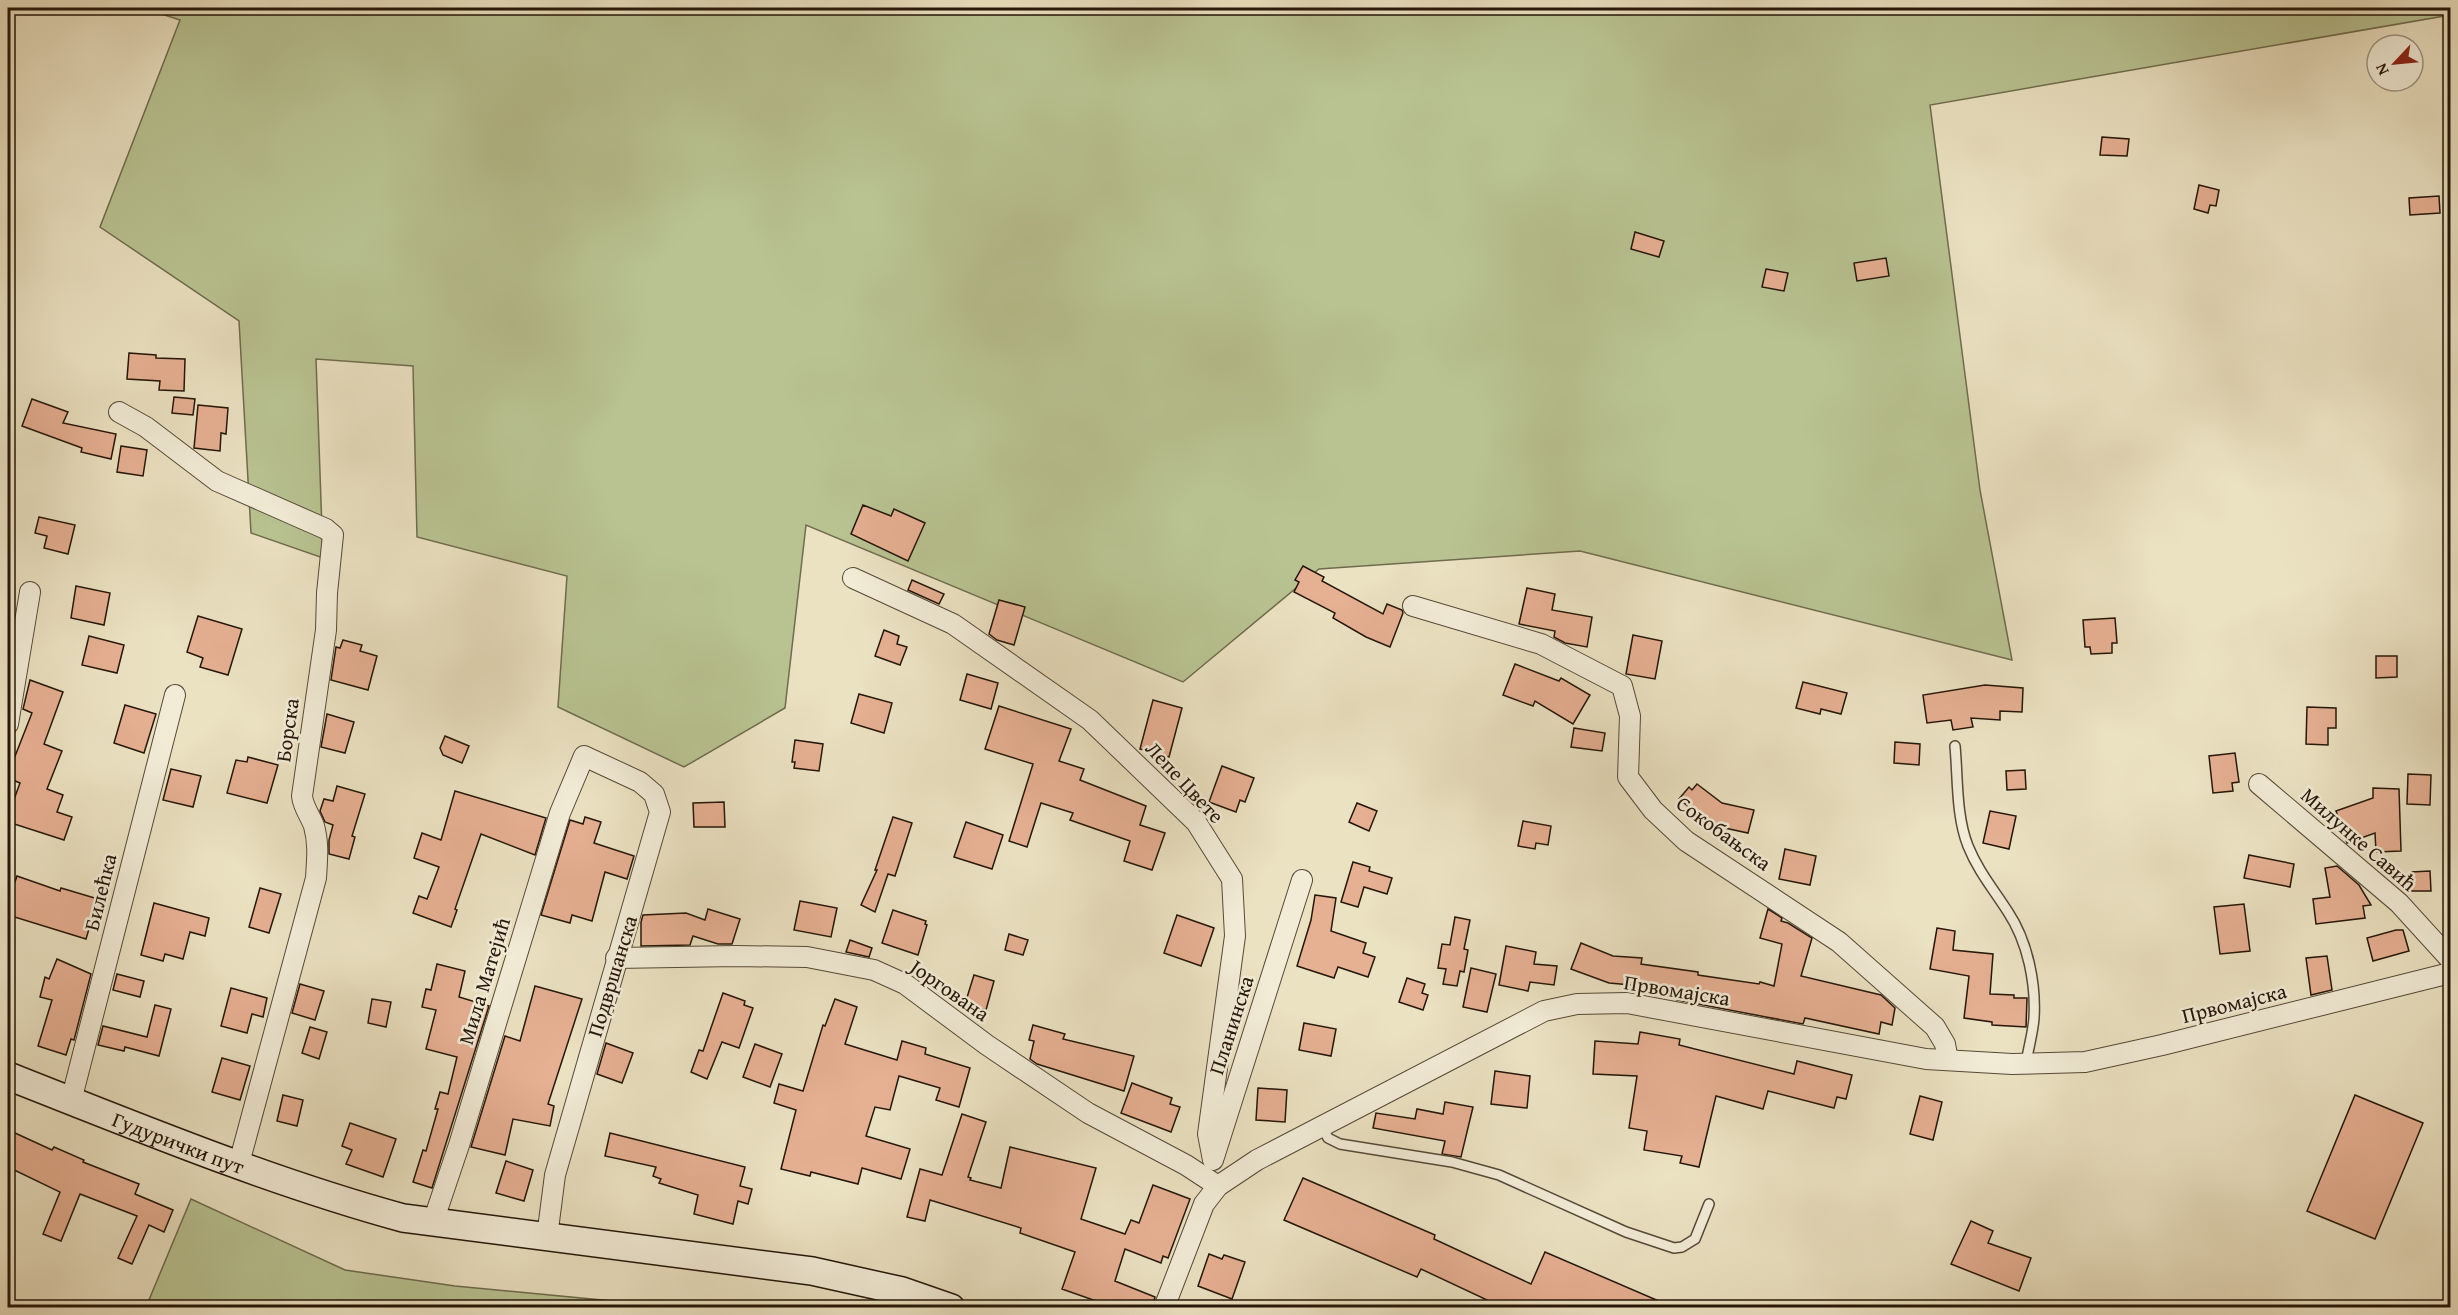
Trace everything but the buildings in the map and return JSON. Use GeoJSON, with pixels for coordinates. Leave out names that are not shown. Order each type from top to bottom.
{"type":"FeatureCollection","features":[{"type":"Feature","properties":{"kind":"street","name":"Борска"},"geometry":{"type":"LineString","coordinates":[[119,412],[146,428],[217,481],[326,529],[333,535],[326,630],[302,796],[303,805],[315,829],[318,848],[316,878],[238,1167]]}},
{"type":"Feature","properties":{"kind":"street","name":"Лепе Цвете"},"geometry":{"type":"LineString","coordinates":[[853,579],[953,624],[1090,720],[1196,822],[1232,879],[1234,936],[1208,1134],[1213,1161]]}},
{"type":"Feature","properties":{"kind":"street"},"geometry":{"type":"LineString","coordinates":[[8,724],[30,592]]}},
{"type":"Feature","properties":{"kind":"street","name":"Сокобањска"},"geometry":{"type":"LineString","coordinates":[[1413,606],[1541,644],[1622,686],[1630,716],[1628,777],[1653,810],[1686,841],[1848,949],[1935,1027],[1945,1044],[1948,1060]]}},
{"type":"Feature","properties":{"kind":"street","name":"Билећка"},"geometry":{"type":"LineString","coordinates":[[71,1101],[175,695]]}},
{"type":"Feature","properties":{"kind":"street","name":"Подвршанска"},"geometry":{"type":"LineString","coordinates":[[547,1237],[555,1174],[616,958],[651,851],[660,812],[654,794],[639,782],[584,756]]}},
{"type":"Feature","properties":{"kind":"street","name":"Мила Матејић"},"geometry":{"type":"LineString","coordinates":[[433,1222],[459,1145],[560,813],[584,756]]}},
{"type":"Feature","properties":{"kind":"street","name":"Милунке Савић"},"geometry":{"type":"LineString","coordinates":[[2259,784],[2399,903],[2451,959]]}},
{"type":"Feature","properties":{"kind":"street","name":"Планинска"},"geometry":{"type":"LineString","coordinates":[[1218,1186],[1213,1161],[1302,880]]}},
{"type":"Feature","properties":{"kind":"street","name":"Јоргована"},"geometry":{"type":"LineString","coordinates":[[616,958],[807,957],[874,969],[905,984],[987,1045],[1088,1113],[1186,1165],[1218,1186]]}},
{"type":"Feature","properties":{"kind":"street","name":"Првомајска"},"geometry":{"type":"LineString","coordinates":[[1218,1186],[1257,1160],[1544,1011],[1577,1004],[1627,1003],[1926,1059],[2026,1064],[2085,1062],[2451,973]]}},
{"type":"Feature","properties":{"kind":"street","name":"Гудурички пут"},"geometry":{"type":"LineString","coordinates":[[8,1076],[238,1167],[350,1204],[404,1218],[433,1222]]}},
{"type":"Feature","properties":{"kind":"street"},"geometry":{"type":"LineString","coordinates":[[1164,1308],[1204,1204],[1218,1186]]}},
{"type":"Feature","properties":{"kind":"street"},"geometry":{"type":"LineString","coordinates":[[433,1222],[812,1270],[902,1291],[951,1308]]}},
{"type":"Feature","properties":{"kind":"lane"},"geometry":{"type":"LineString","coordinates":[[1955,746],[1963,828],[1967,844],[1977,865],[2023,939],[2032,983],[2034,1019],[2026,1064]]}},
{"type":"Feature","properties":{"kind":"lane"},"geometry":{"type":"LineString","coordinates":[[1322,1127],[1328,1138],[1340,1144],[1452,1162],[1499,1175],[1626,1232],[1666,1247],[1682,1247],[1695,1239],[1709,1204]]}},
{"type":"Feature","properties":{"kind":"green space"},"geometry":{"type":"Polygon","coordinates":[[[143,8],[2450,8],[2450,15],[1930,105],[1980,490],[2012,660],[1580,551],[1319,569],[1183,682],[806,525],[785,708],[684,767],[558,707],[567,576],[417,537],[413,366],[316,359],[323,558],[251,533],[239,321],[100,227],[180,20],[143,8]]]}},
{"type":"Feature","properties":{"kind":"green space"},"geometry":{"type":"Polygon","coordinates":[[[191,1199],[345,1270],[455,1286],[633,1303],[630,1308],[146,1307],[191,1199]]]}}]}
